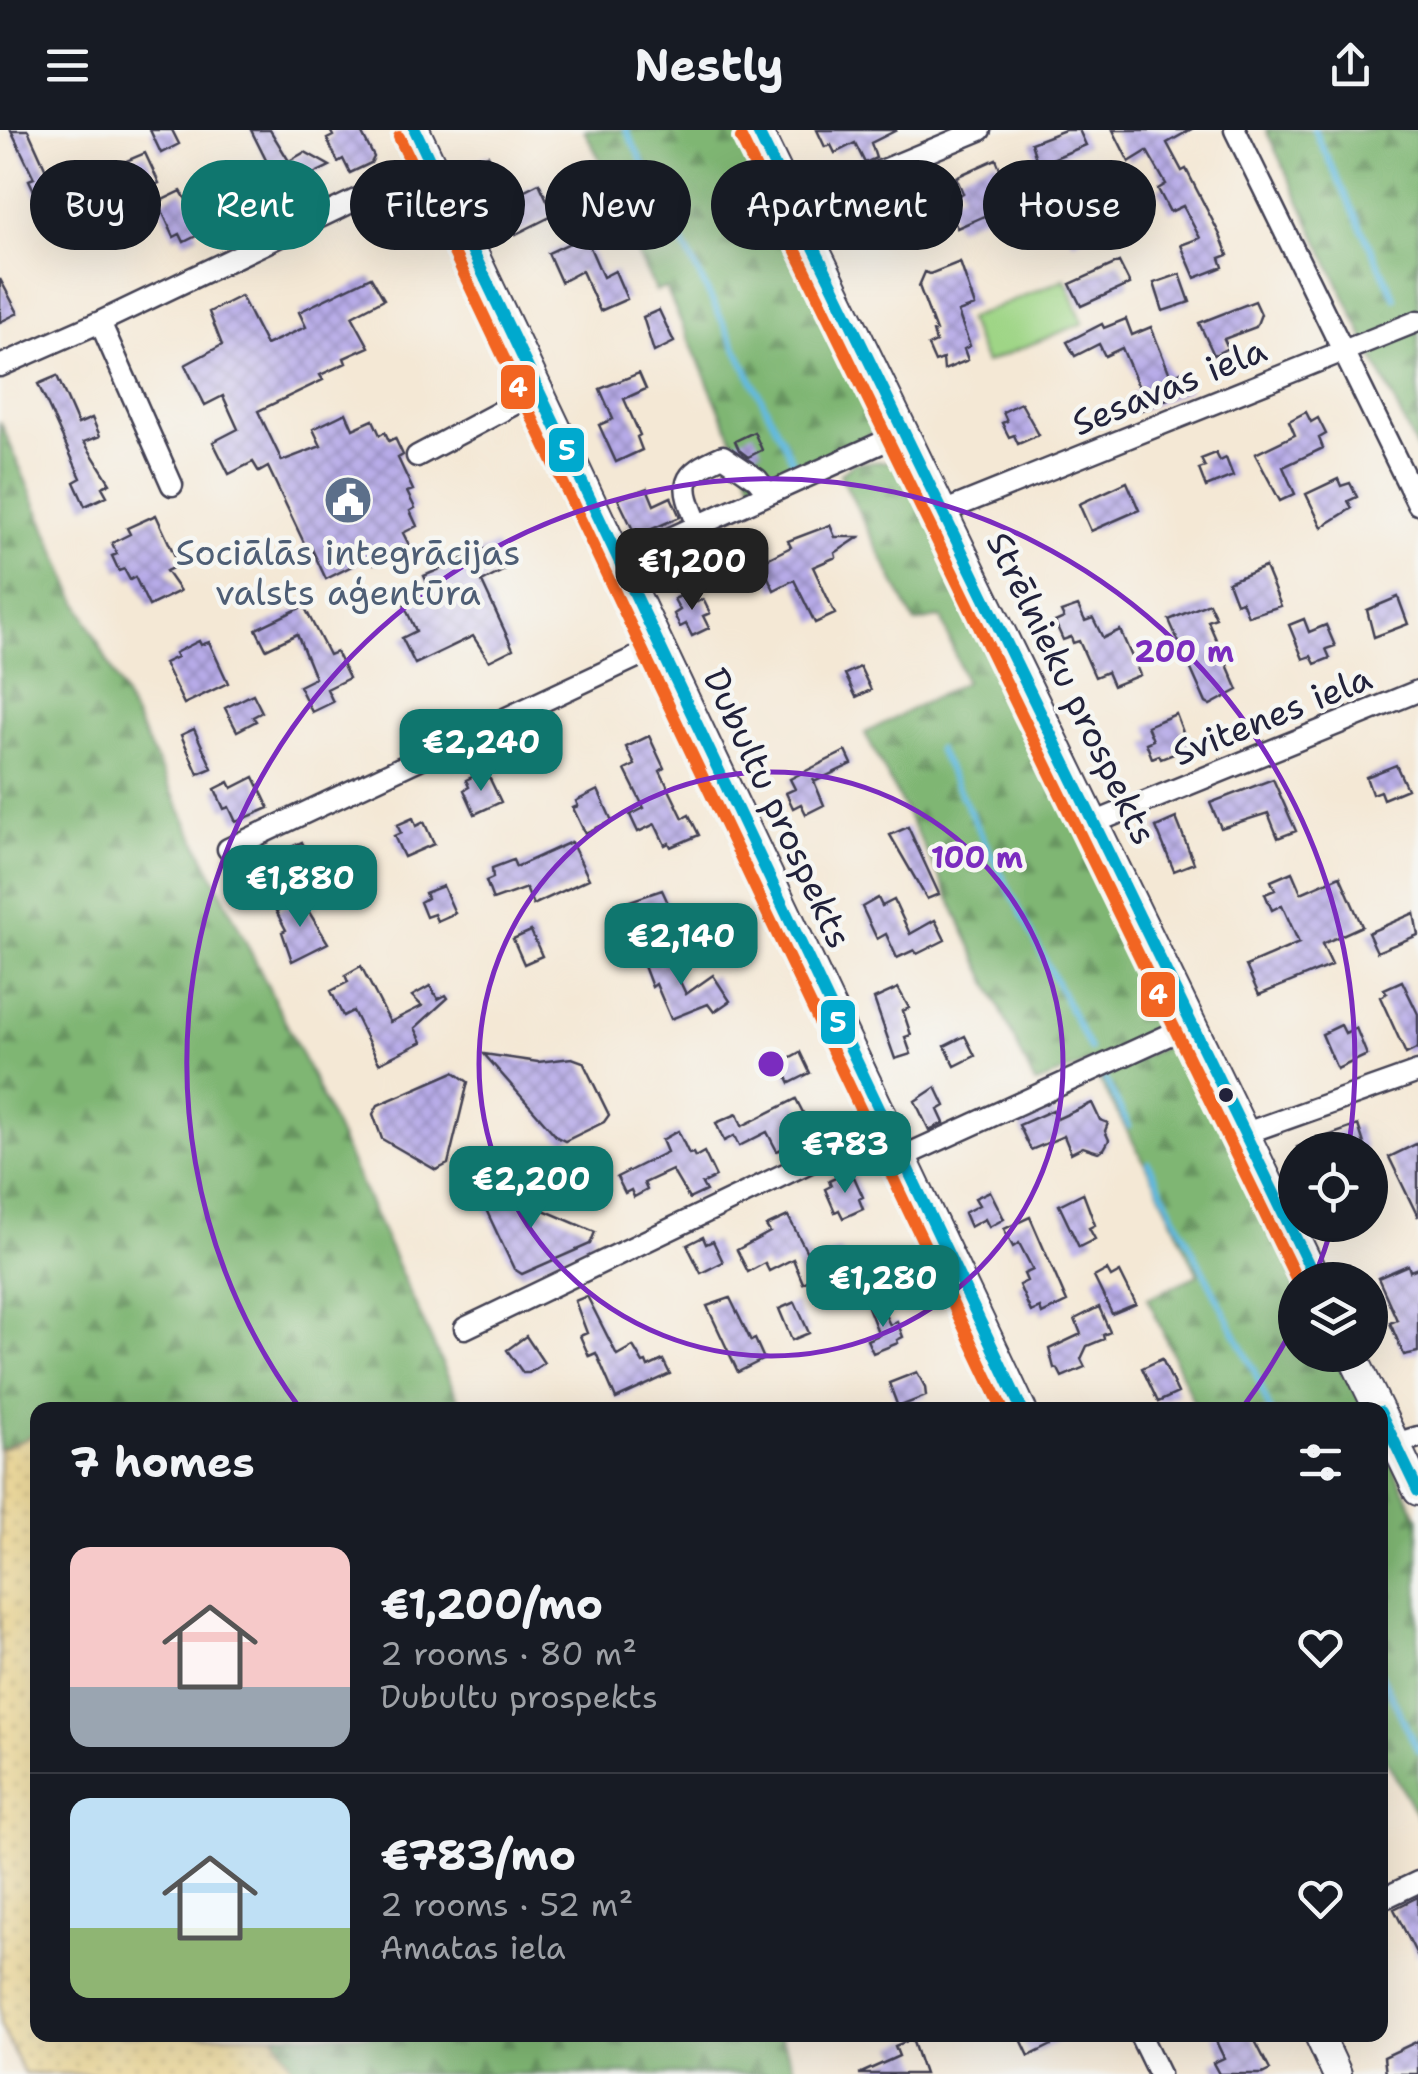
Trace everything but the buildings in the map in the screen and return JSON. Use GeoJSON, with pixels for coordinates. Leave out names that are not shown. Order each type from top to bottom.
{"type":"FeatureCollection","features":[{"type":"Feature","properties":{"kind":"main road","name":"Dubultu prospekts"},"geometry":{"type":"LineString","coordinates":[[415,130],[429,160]]}},
{"type":"Feature","properties":{"kind":"main road","name":"Strēlnieku prospekts"},"geometry":{"type":"LineString","coordinates":[[756,130],[771,160]]}},
{"type":"Feature","properties":{"kind":"main road","name":"Dubultu prospekts"},"geometry":{"type":"LineString","coordinates":[[472,250],[1018,1402]]}},
{"type":"Feature","properties":{"kind":"main road","name":"Strēlnieku prospekts"},"geometry":{"type":"LineString","coordinates":[[816,250],[1307,1262]]}},
{"type":"Feature","properties":{"kind":"main road"},"geometry":{"type":"LineString","coordinates":[[1360,1372],[1376,1402]]}},
{"type":"Feature","properties":{"kind":"main road"},"geometry":{"type":"LineString","coordinates":[[1388,1420],[1407,1440],[1418,1491]]}},
{"type":"Feature","properties":{"kind":"main road"},"geometry":{"type":"LineString","coordinates":[[1322,2042],[1337,2074]]}},
{"type":"Feature","properties":{"kind":"street"},"geometry":{"type":"LineString","coordinates":[[908,160],[980,130]]}},
{"type":"Feature","properties":{"kind":"street"},"geometry":{"type":"LineString","coordinates":[[1235,130],[1418,504]]}},
{"type":"Feature","properties":{"kind":"street"},"geometry":{"type":"LineString","coordinates":[[0,366],[350,203]]}},
{"type":"Feature","properties":{"kind":"street"},"geometry":{"type":"LineString","coordinates":[[100,322],[130,412],[172,485]]}},
{"type":"Feature","properties":{"kind":"street","name":"Sesavas iela"},"geometry":{"type":"LineString","coordinates":[[945,511],[1418,322]]}},
{"type":"Feature","properties":{"kind":"street"},"geometry":{"type":"LineString","coordinates":[[416,456],[539,391]]}},
{"type":"Feature","properties":{"kind":"street"},"geometry":{"type":"LineString","coordinates":[[620,561],[905,432]]}},
{"type":"Feature","properties":{"kind":"street"},"geometry":{"type":"LineString","coordinates":[[698,525],[684,494],[686,482],[694,469],[723,456],[757,479],[768,494]]}},
{"type":"Feature","properties":{"kind":"street"},"geometry":{"type":"LineString","coordinates":[[228,849],[660,646]]}},
{"type":"Feature","properties":{"kind":"street","name":"Svitenes iela"},"geometry":{"type":"LineString","coordinates":[[1096,822],[1418,691]]}},
{"type":"Feature","properties":{"kind":"street"},"geometry":{"type":"LineString","coordinates":[[902,1157],[1194,1024]]}},
{"type":"Feature","properties":{"kind":"street"},"geometry":{"type":"LineString","coordinates":[[1246,1133],[1418,1072]]}},
{"type":"Feature","properties":{"kind":"street"},"geometry":{"type":"LineString","coordinates":[[464,1328],[887,1125]]}},
{"type":"Feature","properties":{"kind":"street"},"geometry":{"type":"LineString","coordinates":[[1388,1896],[1418,1882]]}},
{"type":"Feature","properties":{"kind":"street"},"geometry":{"type":"LineString","coordinates":[[1143,2042],[1159,2074]]}},
{"type":"Feature","properties":{"kind":"green space"},"geometry":{"type":"Polygon","coordinates":[[[584,130],[744,130],[759,160],[711,160],[711,250],[804,250],[880,402],[878,422],[869,436],[756,492],[666,288],[656,291],[638,256],[640,250],[691,250],[691,160],[600,160],[584,130]]]}},
{"type":"Feature","properties":{"kind":"green space"},"geometry":{"type":"Polygon","coordinates":[[[1266,130],[1418,130],[1418,452],[1266,130]]]}},
{"type":"Feature","properties":{"kind":"green space"},"geometry":{"type":"Polygon","coordinates":[[[1065,279],[1083,323],[985,363],[967,319],[1065,279]]]}},
{"type":"Feature","properties":{"kind":"green space"},"geometry":{"type":"Polygon","coordinates":[[[0,421],[74,594],[311,1074],[459,1402],[30,1402],[30,1437],[0,1450],[0,421]]]}},
{"type":"Feature","properties":{"kind":"green space"},"geometry":{"type":"Polygon","coordinates":[[[894,461],[916,475],[1175,1015],[1132,1044],[1035,1084],[940,878],[865,733],[965,682],[941,617],[915,623],[840,474],[854,463],[894,461]]]}},
{"type":"Feature","properties":{"kind":"green space"},"geometry":{"type":"Polygon","coordinates":[[[1178,1041],[1191,1043],[1278,1227],[1278,1242],[1285,1242],[1294,1262],[1278,1262],[1278,1372],[1347,1372],[1361,1402],[1194,1402],[1148,1298],[1198,1275],[1155,1182],[1100,1081],[1102,1074],[1178,1041]]]}},
{"type":"Feature","properties":{"kind":"green space"},"geometry":{"type":"Polygon","coordinates":[[[1388,1456],[1418,1518],[1418,1817],[1388,1763],[1388,1456]]]}},
{"type":"Feature","properties":{"kind":"green space"},"geometry":{"type":"Polygon","coordinates":[[[278,2042],[783,2042],[797,2074],[296,2074],[278,2042]]]}},
{"type":"Feature","properties":{"kind":"sand"},"geometry":{"type":"Polygon","coordinates":[[[30,1437],[30,2042],[278,2042],[296,2074],[24,2074],[0,2024],[0,1450],[30,1437]]]}},
{"type":"Feature","properties":{"kind":"waterway"},"geometry":{"type":"LineString","coordinates":[[626,130],[798,471]]}},
{"type":"Feature","properties":{"kind":"waterway"},"geometry":{"type":"LineString","coordinates":[[1314,130],[1395,298]]}},
{"type":"Feature","properties":{"kind":"waterway"},"geometry":{"type":"LineString","coordinates":[[938,749],[1090,1049]]}},
{"type":"Feature","properties":{"kind":"waterway"},"geometry":{"type":"LineString","coordinates":[[1105,1079],[1129,1126]]}},
{"type":"Feature","properties":{"kind":"waterway"},"geometry":{"type":"LineString","coordinates":[[1148,1163],[1267,1402]]}},
{"type":"Feature","properties":{"kind":"waterway"},"geometry":{"type":"LineString","coordinates":[[1388,1689],[1418,1751]]}},
{"type":"Feature","properties":{"kind":"transit line","name":"5"},"geometry":{"type":"LineString","coordinates":[[415,130],[1018,1402]]}},
{"type":"Feature","properties":{"kind":"transit line","name":"5"},"geometry":{"type":"LineString","coordinates":[[757,130],[1307,1262]]}},
{"type":"Feature","properties":{"kind":"transit line","name":"4"},"geometry":{"type":"LineString","coordinates":[[399,137],[999,1402]]}},
{"type":"Feature","properties":{"kind":"transit line","name":"4"},"geometry":{"type":"LineString","coordinates":[[741,138],[1288,1262]]}},
{"type":"Feature","properties":{"kind":"transit line","name":"5"},"geometry":{"type":"LineString","coordinates":[[1388,1429],[1418,1491]]}},
{"type":"Feature","properties":{"kind":"place","name":"Sociālās integrācijas valsts aģentūra"},"geometry":{"type":"Point","coordinates":[348,500]}}]}
